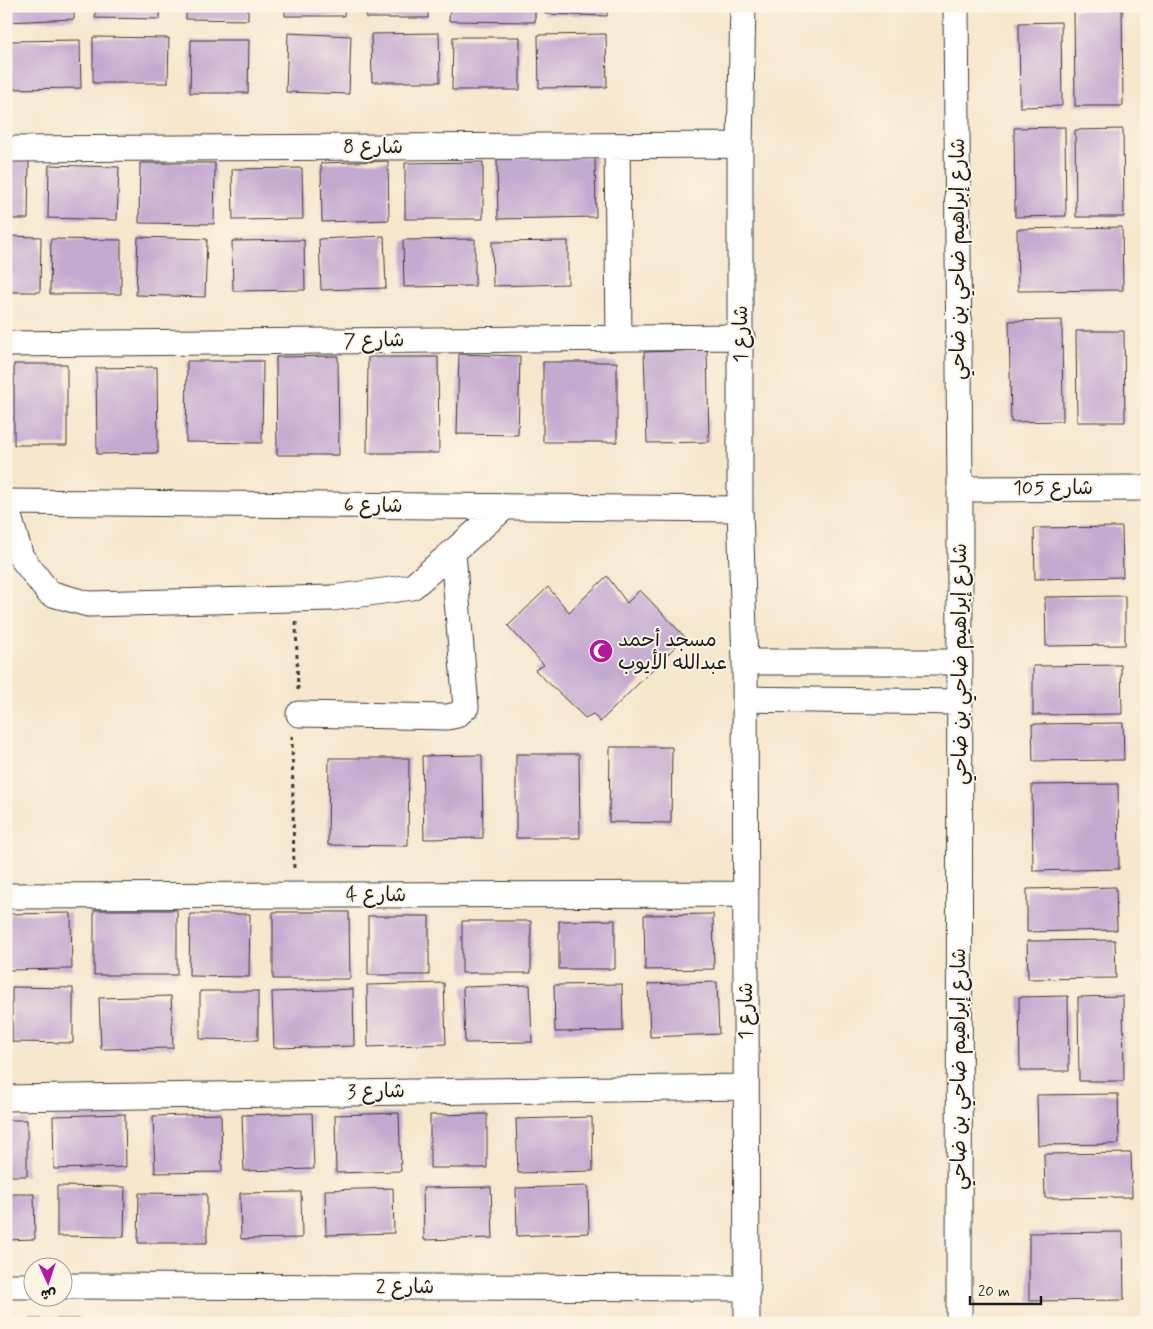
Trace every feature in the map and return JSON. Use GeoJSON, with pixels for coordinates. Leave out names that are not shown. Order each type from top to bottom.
{"type":"FeatureCollection","features":[{"type":"Feature","properties":{"kind":"street","name":"شارع 1"},"geometry":{"type":"LineString","coordinates":[[743,6],[740,146],[742,337],[740,509],[745,662],[747,1323]]}},
{"type":"Feature","properties":{"kind":"street","name":"شارع إبراهيم ضاحي بن ضاحي"},"geometry":{"type":"LineString","coordinates":[[956,6],[960,489],[959,1323]]}},
{"type":"Feature","properties":{"kind":"street"},"geometry":{"type":"LineString","coordinates":[[617,146],[619,338]]}},
{"type":"Feature","properties":{"kind":"street","name":"شارع 8"},"geometry":{"type":"LineString","coordinates":[[6,149],[740,146]]}},
{"type":"Feature","properties":{"kind":"street","name":"شارع 7"},"geometry":{"type":"LineString","coordinates":[[6,344],[742,337]]}},
{"type":"Feature","properties":{"kind":"street","name":"شارع 105"},"geometry":{"type":"LineString","coordinates":[[960,489],[1147,488]]}},
{"type":"Feature","properties":{"kind":"street"},"geometry":{"type":"LineString","coordinates":[[6,504],[21,557],[49,593],[88,604],[332,598],[412,587],[505,507]]}},
{"type":"Feature","properties":{"kind":"street","name":"شارع 6"},"geometry":{"type":"LineString","coordinates":[[6,504],[740,509]]}},
{"type":"Feature","properties":{"kind":"street"},"geometry":{"type":"LineString","coordinates":[[298,714],[447,717],[456,715],[466,707],[453,553]]}},
{"type":"Feature","properties":{"kind":"street"},"geometry":{"type":"LineString","coordinates":[[745,662],[960,662]]}},
{"type":"Feature","properties":{"kind":"street"},"geometry":{"type":"LineString","coordinates":[[745,699],[960,702]]}},
{"type":"Feature","properties":{"kind":"street","name":"شارع 4"},"geometry":{"type":"LineString","coordinates":[[6,896],[745,894]]}},
{"type":"Feature","properties":{"kind":"street","name":"شارع 3"},"geometry":{"type":"LineString","coordinates":[[6,1098],[746,1086]]}},
{"type":"Feature","properties":{"kind":"street"},"geometry":{"type":"LineString","coordinates":[[6,1286],[22,1286]]}},
{"type":"Feature","properties":{"kind":"street","name":"شارع 2"},"geometry":{"type":"LineString","coordinates":[[72,1286],[748,1288]]}},
{"type":"Feature","properties":{"kind":"path"},"geometry":{"type":"LineString","coordinates":[[295,599],[298,714],[291,740],[295,895]]}},
{"type":"Feature","properties":{"kind":"building"},"geometry":{"type":"Polygon","coordinates":[[[6,6],[74,6],[74,19],[6,22],[6,6]]]}},
{"type":"Feature","properties":{"kind":"building"},"geometry":{"type":"Polygon","coordinates":[[[96,6],[160,6],[160,19],[95,18],[96,6]]]}},
{"type":"Feature","properties":{"kind":"building"},"geometry":{"type":"Polygon","coordinates":[[[186,6],[248,6],[248,20],[186,19],[186,6]]]}},
{"type":"Feature","properties":{"kind":"building"},"geometry":{"type":"Polygon","coordinates":[[[285,6],[345,6],[344,16],[285,16],[285,6]]]}},
{"type":"Feature","properties":{"kind":"building"},"geometry":{"type":"Polygon","coordinates":[[[366,6],[428,6],[428,18],[366,18],[366,6]]]}},
{"type":"Feature","properties":{"kind":"building"},"geometry":{"type":"Polygon","coordinates":[[[450,6],[535,6],[535,22],[449,21],[450,6]]]}},
{"type":"Feature","properties":{"kind":"building"},"geometry":{"type":"Polygon","coordinates":[[[545,6],[607,6],[607,16],[545,14],[545,6]]]}},
{"type":"Feature","properties":{"kind":"building"},"geometry":{"type":"Polygon","coordinates":[[[1122,9],[1123,106],[1075,106],[1074,10],[1122,9]]]}},
{"type":"Feature","properties":{"kind":"building"},"geometry":{"type":"Polygon","coordinates":[[[1061,22],[1062,106],[1020,107],[1019,23],[1061,22]]]}},
{"type":"Feature","properties":{"kind":"building"},"geometry":{"type":"Polygon","coordinates":[[[288,33],[351,36],[349,94],[286,92],[288,33]]]}},
{"type":"Feature","properties":{"kind":"building"},"geometry":{"type":"Polygon","coordinates":[[[439,33],[440,82],[372,82],[371,34],[439,33]]]}},
{"type":"Feature","properties":{"kind":"building"},"geometry":{"type":"Polygon","coordinates":[[[606,34],[607,87],[539,88],[538,35],[606,34]]]}},
{"type":"Feature","properties":{"kind":"building"},"geometry":{"type":"Polygon","coordinates":[[[93,37],[169,38],[168,83],[93,83],[93,37]]]}},
{"type":"Feature","properties":{"kind":"building"},"geometry":{"type":"Polygon","coordinates":[[[453,37],[520,37],[520,90],[452,90],[453,37]]]}},
{"type":"Feature","properties":{"kind":"building"},"geometry":{"type":"Polygon","coordinates":[[[80,40],[81,88],[6,89],[6,41],[80,40]]]}},
{"type":"Feature","properties":{"kind":"building"},"geometry":{"type":"Polygon","coordinates":[[[191,40],[249,40],[248,93],[190,93],[191,40]]]}},
{"type":"Feature","properties":{"kind":"building"},"geometry":{"type":"Polygon","coordinates":[[[1065,127],[1066,216],[1015,217],[1014,128],[1065,127]]]}},
{"type":"Feature","properties":{"kind":"building"},"geometry":{"type":"Polygon","coordinates":[[[1123,129],[1124,217],[1076,217],[1075,130],[1123,129]]]}},
{"type":"Feature","properties":{"kind":"building"},"geometry":{"type":"Polygon","coordinates":[[[595,157],[596,217],[498,219],[497,159],[595,157]]]}},
{"type":"Feature","properties":{"kind":"building"},"geometry":{"type":"Polygon","coordinates":[[[6,160],[29,161],[28,219],[6,219],[6,160]]]}},
{"type":"Feature","properties":{"kind":"building"},"geometry":{"type":"Polygon","coordinates":[[[388,161],[389,220],[322,222],[321,163],[388,161]]]}},
{"type":"Feature","properties":{"kind":"building"},"geometry":{"type":"Polygon","coordinates":[[[483,162],[483,219],[405,219],[405,163],[483,162]]]}},
{"type":"Feature","properties":{"kind":"building"},"geometry":{"type":"Polygon","coordinates":[[[140,163],[215,163],[214,224],[139,223],[140,163]]]}},
{"type":"Feature","properties":{"kind":"building"},"geometry":{"type":"Polygon","coordinates":[[[49,165],[119,167],[117,220],[48,218],[49,165]]]}},
{"type":"Feature","properties":{"kind":"building"},"geometry":{"type":"Polygon","coordinates":[[[302,168],[303,219],[233,220],[232,169],[302,168]]]}},
{"type":"Feature","properties":{"kind":"building"},"geometry":{"type":"Polygon","coordinates":[[[1122,227],[1123,290],[1018,291],[1017,229],[1122,227]]]}},
{"type":"Feature","properties":{"kind":"building"},"geometry":{"type":"Polygon","coordinates":[[[6,236],[41,237],[40,292],[6,292],[6,236]]]}},
{"type":"Feature","properties":{"kind":"building"},"geometry":{"type":"Polygon","coordinates":[[[384,236],[386,288],[321,290],[319,239],[384,236]]]}},
{"type":"Feature","properties":{"kind":"building"},"geometry":{"type":"Polygon","coordinates":[[[138,237],[207,239],[205,297],[136,295],[138,237]]]}},
{"type":"Feature","properties":{"kind":"building"},"geometry":{"type":"Polygon","coordinates":[[[51,239],[121,240],[121,294],[50,294],[51,239]]]}},
{"type":"Feature","properties":{"kind":"building"},"geometry":{"type":"Polygon","coordinates":[[[475,239],[475,286],[404,287],[403,240],[475,239]]]}},
{"type":"Feature","properties":{"kind":"building"},"geometry":{"type":"Polygon","coordinates":[[[304,240],[305,290],[233,291],[232,241],[304,240]]]}},
{"type":"Feature","properties":{"kind":"building"},"geometry":{"type":"Polygon","coordinates":[[[568,241],[568,284],[493,286],[492,242],[568,241]]]}},
{"type":"Feature","properties":{"kind":"building"},"geometry":{"type":"Polygon","coordinates":[[[1062,320],[1063,421],[1011,422],[1009,321],[1062,320]]]}},
{"type":"Feature","properties":{"kind":"building"},"geometry":{"type":"Polygon","coordinates":[[[1076,331],[1124,331],[1125,422],[1077,422],[1076,331]]]}},
{"type":"Feature","properties":{"kind":"building"},"geometry":{"type":"Polygon","coordinates":[[[707,350],[709,442],[647,443],[644,352],[707,350]]]}},
{"type":"Feature","properties":{"kind":"building"},"geometry":{"type":"Polygon","coordinates":[[[459,354],[520,356],[518,435],[457,434],[459,354]]]}},
{"type":"Feature","properties":{"kind":"building"},"geometry":{"type":"Polygon","coordinates":[[[338,356],[339,455],[277,455],[276,357],[338,356]]]}},
{"type":"Feature","properties":{"kind":"building"},"geometry":{"type":"Polygon","coordinates":[[[368,357],[438,357],[439,453],[367,453],[368,357]]]}},
{"type":"Feature","properties":{"kind":"building"},"geometry":{"type":"Polygon","coordinates":[[[187,361],[263,361],[262,443],[186,442],[187,361]]]}},
{"type":"Feature","properties":{"kind":"building"},"geometry":{"type":"Polygon","coordinates":[[[543,362],[617,362],[617,442],[543,442],[543,362]]]}},
{"type":"Feature","properties":{"kind":"building"},"geometry":{"type":"Polygon","coordinates":[[[14,364],[67,364],[67,445],[14,445],[14,364]]]}},
{"type":"Feature","properties":{"kind":"building"},"geometry":{"type":"Polygon","coordinates":[[[157,367],[158,453],[97,454],[96,368],[157,367]]]}},
{"type":"Feature","properties":{"kind":"building"},"geometry":{"type":"Polygon","coordinates":[[[1122,527],[1123,577],[1035,579],[1034,528],[1122,527]]]}},
{"type":"Feature","properties":{"kind":"building","name":"مسجد أحمد عبدالله الأيوب"},"geometry":{"type":"Polygon","coordinates":[[[607,576],[627,603],[640,590],[685,637],[600,722],[593,714],[585,718],[535,670],[544,665],[508,626],[548,587],[569,612],[607,576]]]}},
{"type":"Feature","properties":{"kind":"building"},"geometry":{"type":"Polygon","coordinates":[[[1125,596],[1125,645],[1046,646],[1045,597],[1125,596]]]}},
{"type":"Feature","properties":{"kind":"building"},"geometry":{"type":"Polygon","coordinates":[[[1121,665],[1122,714],[1033,715],[1033,666],[1121,665]]]}},
{"type":"Feature","properties":{"kind":"building"},"geometry":{"type":"Polygon","coordinates":[[[1123,723],[1124,760],[1033,761],[1032,724],[1123,723]]]}},
{"type":"Feature","properties":{"kind":"building"},"geometry":{"type":"Polygon","coordinates":[[[610,747],[672,747],[671,823],[609,822],[610,747]]]}},
{"type":"Feature","properties":{"kind":"building"},"geometry":{"type":"Polygon","coordinates":[[[516,754],[579,754],[580,838],[516,838],[516,754]]]}},
{"type":"Feature","properties":{"kind":"building"},"geometry":{"type":"Polygon","coordinates":[[[482,755],[483,838],[424,839],[422,756],[482,755]]]}},
{"type":"Feature","properties":{"kind":"building"},"geometry":{"type":"Polygon","coordinates":[[[329,758],[409,758],[408,846],[328,845],[329,758]]]}},
{"type":"Feature","properties":{"kind":"building"},"geometry":{"type":"Polygon","coordinates":[[[1118,784],[1119,869],[1033,871],[1032,785],[1118,784]]]}},
{"type":"Feature","properties":{"kind":"building"},"geometry":{"type":"Polygon","coordinates":[[[1116,887],[1117,930],[1027,932],[1027,889],[1116,887]]]}},
{"type":"Feature","properties":{"kind":"building"},"geometry":{"type":"Polygon","coordinates":[[[94,910],[177,910],[177,975],[94,975],[94,910]]]}},
{"type":"Feature","properties":{"kind":"building"},"geometry":{"type":"Polygon","coordinates":[[[273,912],[349,912],[350,979],[273,979],[273,912]]]}},
{"type":"Feature","properties":{"kind":"building"},"geometry":{"type":"Polygon","coordinates":[[[71,913],[72,969],[6,970],[6,914],[71,913]]]}},
{"type":"Feature","properties":{"kind":"building"},"geometry":{"type":"Polygon","coordinates":[[[190,914],[250,914],[249,977],[189,976],[190,914]]]}},
{"type":"Feature","properties":{"kind":"building"},"geometry":{"type":"Polygon","coordinates":[[[713,914],[714,969],[645,970],[644,915],[713,914]]]}},
{"type":"Feature","properties":{"kind":"building"},"geometry":{"type":"Polygon","coordinates":[[[368,916],[429,916],[429,975],[368,975],[368,916]]]}},
{"type":"Feature","properties":{"kind":"building"},"geometry":{"type":"Polygon","coordinates":[[[615,920],[615,969],[559,969],[559,921],[615,920]]]}},
{"type":"Feature","properties":{"kind":"building"},"geometry":{"type":"Polygon","coordinates":[[[462,921],[531,921],[531,973],[462,973],[462,921]]]}},
{"type":"Feature","properties":{"kind":"building"},"geometry":{"type":"Polygon","coordinates":[[[1115,940],[1116,978],[1028,979],[1027,941],[1115,940]]]}},
{"type":"Feature","properties":{"kind":"building"},"geometry":{"type":"Polygon","coordinates":[[[717,982],[719,1034],[650,1037],[648,984],[717,982]]]}},
{"type":"Feature","properties":{"kind":"building"},"geometry":{"type":"Polygon","coordinates":[[[444,983],[446,1044],[368,1047],[367,985],[444,983]]]}},
{"type":"Feature","properties":{"kind":"building"},"geometry":{"type":"Polygon","coordinates":[[[622,984],[623,1031],[555,1032],[554,985],[622,984]]]}},
{"type":"Feature","properties":{"kind":"building"},"geometry":{"type":"Polygon","coordinates":[[[530,985],[532,1042],[465,1043],[463,987],[530,985]]]}},
{"type":"Feature","properties":{"kind":"building"},"geometry":{"type":"Polygon","coordinates":[[[12,987],[73,988],[73,1043],[12,1042],[12,987]]]}},
{"type":"Feature","properties":{"kind":"building"},"geometry":{"type":"Polygon","coordinates":[[[353,989],[354,1046],[274,1048],[272,992],[353,989]]]}},
{"type":"Feature","properties":{"kind":"building"},"geometry":{"type":"Polygon","coordinates":[[[200,991],[258,991],[258,1040],[200,1039],[200,991]]]}},
{"type":"Feature","properties":{"kind":"building"},"geometry":{"type":"Polygon","coordinates":[[[171,996],[173,1048],[101,1049],[99,998],[171,996]]]}},
{"type":"Feature","properties":{"kind":"building"},"geometry":{"type":"Polygon","coordinates":[[[1068,996],[1069,1071],[1020,1071],[1019,997],[1068,996]]]}},
{"type":"Feature","properties":{"kind":"building"},"geometry":{"type":"Polygon","coordinates":[[[1123,996],[1124,1081],[1079,1081],[1078,997],[1123,996]]]}},
{"type":"Feature","properties":{"kind":"building"},"geometry":{"type":"Polygon","coordinates":[[[1118,1094],[1119,1144],[1038,1145],[1037,1095],[1118,1094]]]}},
{"type":"Feature","properties":{"kind":"building"},"geometry":{"type":"Polygon","coordinates":[[[312,1113],[314,1169],[244,1171],[242,1115],[312,1113]]]}},
{"type":"Feature","properties":{"kind":"building"},"geometry":{"type":"Polygon","coordinates":[[[399,1113],[401,1171],[336,1173],[335,1115],[399,1113]]]}},
{"type":"Feature","properties":{"kind":"building"},"geometry":{"type":"Polygon","coordinates":[[[125,1114],[126,1167],[54,1169],[53,1116],[125,1114]]]}},
{"type":"Feature","properties":{"kind":"building"},"geometry":{"type":"Polygon","coordinates":[[[221,1114],[222,1172],[155,1173],[153,1116],[221,1114]]]}},
{"type":"Feature","properties":{"kind":"building"},"geometry":{"type":"Polygon","coordinates":[[[487,1114],[487,1168],[430,1168],[430,1115],[487,1114]]]}},
{"type":"Feature","properties":{"kind":"building"},"geometry":{"type":"Polygon","coordinates":[[[592,1117],[593,1171],[518,1173],[516,1119],[592,1117]]]}},
{"type":"Feature","properties":{"kind":"building"},"geometry":{"type":"Polygon","coordinates":[[[6,1120],[27,1120],[27,1176],[6,1176],[6,1120]]]}},
{"type":"Feature","properties":{"kind":"building"},"geometry":{"type":"Polygon","coordinates":[[[1131,1153],[1132,1197],[1045,1198],[1044,1154],[1131,1153]]]}},
{"type":"Feature","properties":{"kind":"building"},"geometry":{"type":"Polygon","coordinates":[[[57,1186],[125,1187],[124,1237],[57,1236],[57,1186]]]}},
{"type":"Feature","properties":{"kind":"building"},"geometry":{"type":"Polygon","coordinates":[[[588,1186],[589,1233],[517,1236],[516,1188],[588,1186]]]}},
{"type":"Feature","properties":{"kind":"building"},"geometry":{"type":"Polygon","coordinates":[[[491,1187],[493,1238],[424,1240],[423,1188],[491,1187]]]}},
{"type":"Feature","properties":{"kind":"building"},"geometry":{"type":"Polygon","coordinates":[[[393,1188],[394,1233],[326,1235],[325,1190],[393,1188]]]}},
{"type":"Feature","properties":{"kind":"building"},"geometry":{"type":"Polygon","coordinates":[[[301,1192],[302,1238],[241,1239],[240,1193],[301,1192]]]}},
{"type":"Feature","properties":{"kind":"building"},"geometry":{"type":"Polygon","coordinates":[[[139,1193],[207,1194],[207,1243],[138,1243],[139,1193]]]}},
{"type":"Feature","properties":{"kind":"building"},"geometry":{"type":"Polygon","coordinates":[[[6,1194],[34,1194],[35,1239],[6,1240],[6,1194]]]}},
{"type":"Feature","properties":{"kind":"building"},"geometry":{"type":"Polygon","coordinates":[[[1123,1232],[1124,1300],[1029,1301],[1029,1233],[1123,1232]]]}},
{"type":"Feature","properties":{"kind":"building"},"geometry":{"type":"Polygon","coordinates":[[[29,1319],[82,1319],[82,1323],[29,1323],[29,1319]]]}},
{"type":"Feature","properties":{"kind":"building"},"geometry":{"type":"Polygon","coordinates":[[[354,1319],[354,1323],[284,1323],[283,1320],[354,1319]]]}},
{"type":"Feature","properties":{"kind":"place","name":"مسجد أحمد عبدالله الأيوب"},"geometry":{"type":"Point","coordinates":[601,651]}}]}
